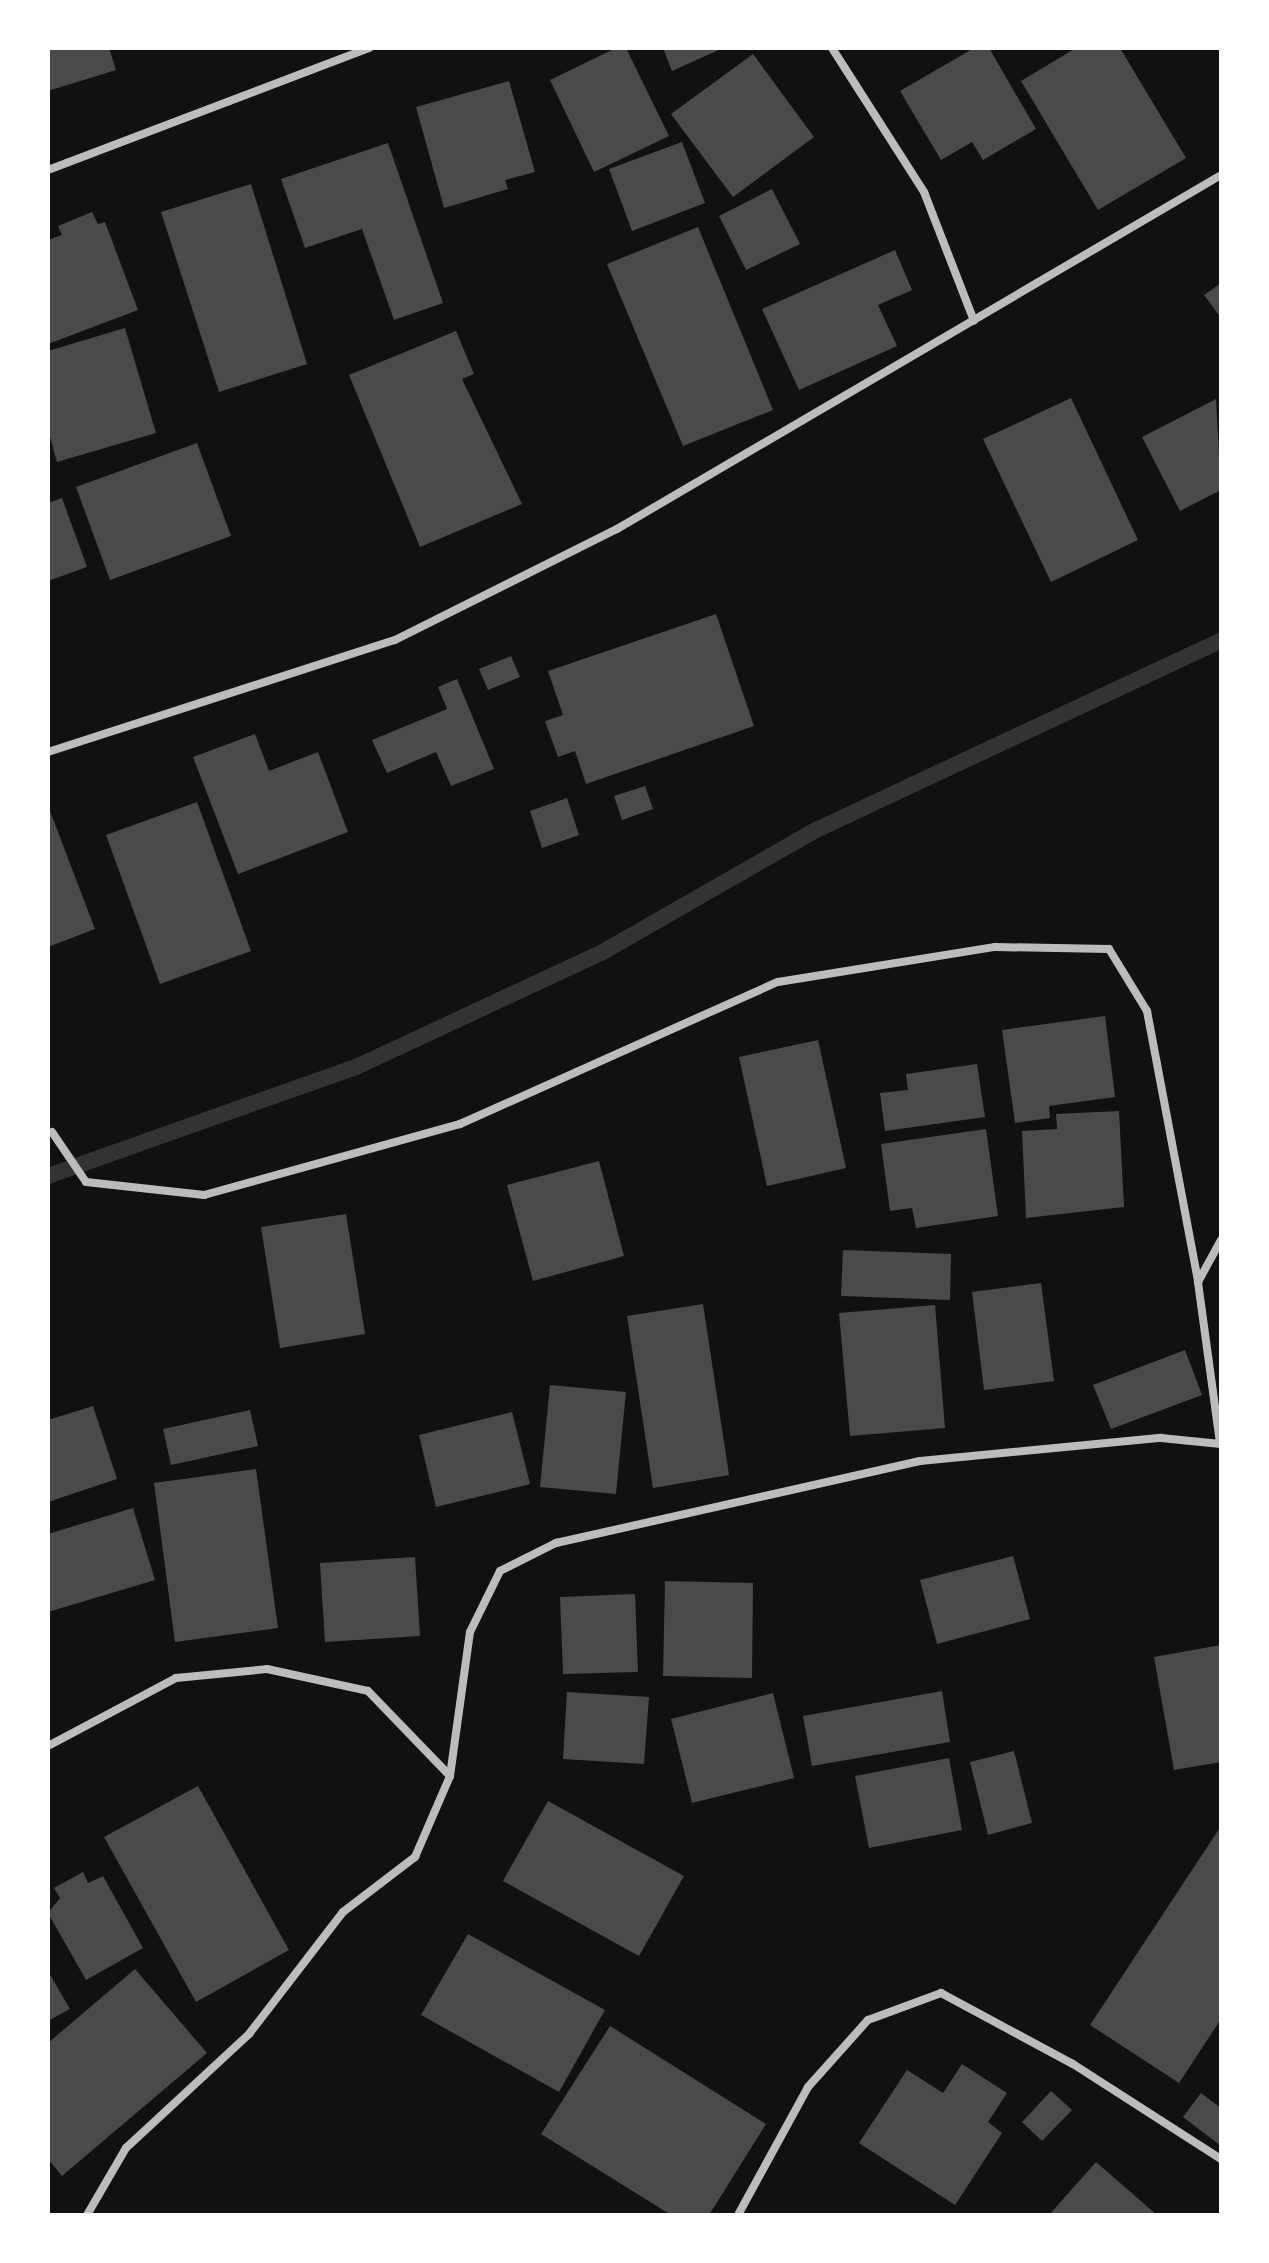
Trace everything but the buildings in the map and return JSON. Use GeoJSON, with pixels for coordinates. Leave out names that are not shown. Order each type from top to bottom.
{"type":"FeatureCollection","features":[{"type":"Feature","properties":{"kind":"street"},"geometry":{"type":"LineString","coordinates":[[48,170],[370,48]]}},
{"type":"Feature","properties":{"kind":"street"},"geometry":{"type":"LineString","coordinates":[[832,48],[924,192],[974,321]]}},
{"type":"Feature","properties":{"kind":"street"},"geometry":{"type":"LineString","coordinates":[[48,752],[395,640],[617,529],[1221,175]]}},
{"type":"Feature","properties":{"kind":"street"},"geometry":{"type":"LineString","coordinates":[[52,1132],[86,1182],[204,1195],[460,1124],[778,982],[995,947],[1109,949],[1147,1011],[1198,1282],[1220,1444],[1161,1438],[920,1461],[556,1543],[500,1571],[470,1632],[450,1776],[415,1857],[343,1912],[249,2034],[126,2148],[87,2215]]}},
{"type":"Feature","properties":{"kind":"street"},"geometry":{"type":"LineString","coordinates":[[1198,1282],[1221,1240]]}},
{"type":"Feature","properties":{"kind":"street"},"geometry":{"type":"LineString","coordinates":[[48,1746],[176,1678],[267,1669],[368,1691],[450,1776]]}},
{"type":"Feature","properties":{"kind":"street"},"geometry":{"type":"LineString","coordinates":[[738,2215],[808,2087],[868,2020],[941,1993],[1073,2064],[1221,2159]]}},
{"type":"Feature","properties":{"kind":"waterway"},"geometry":{"type":"LineString","coordinates":[[48,1176],[356,1067],[601,953],[816,830],[1221,640]]}}]}
